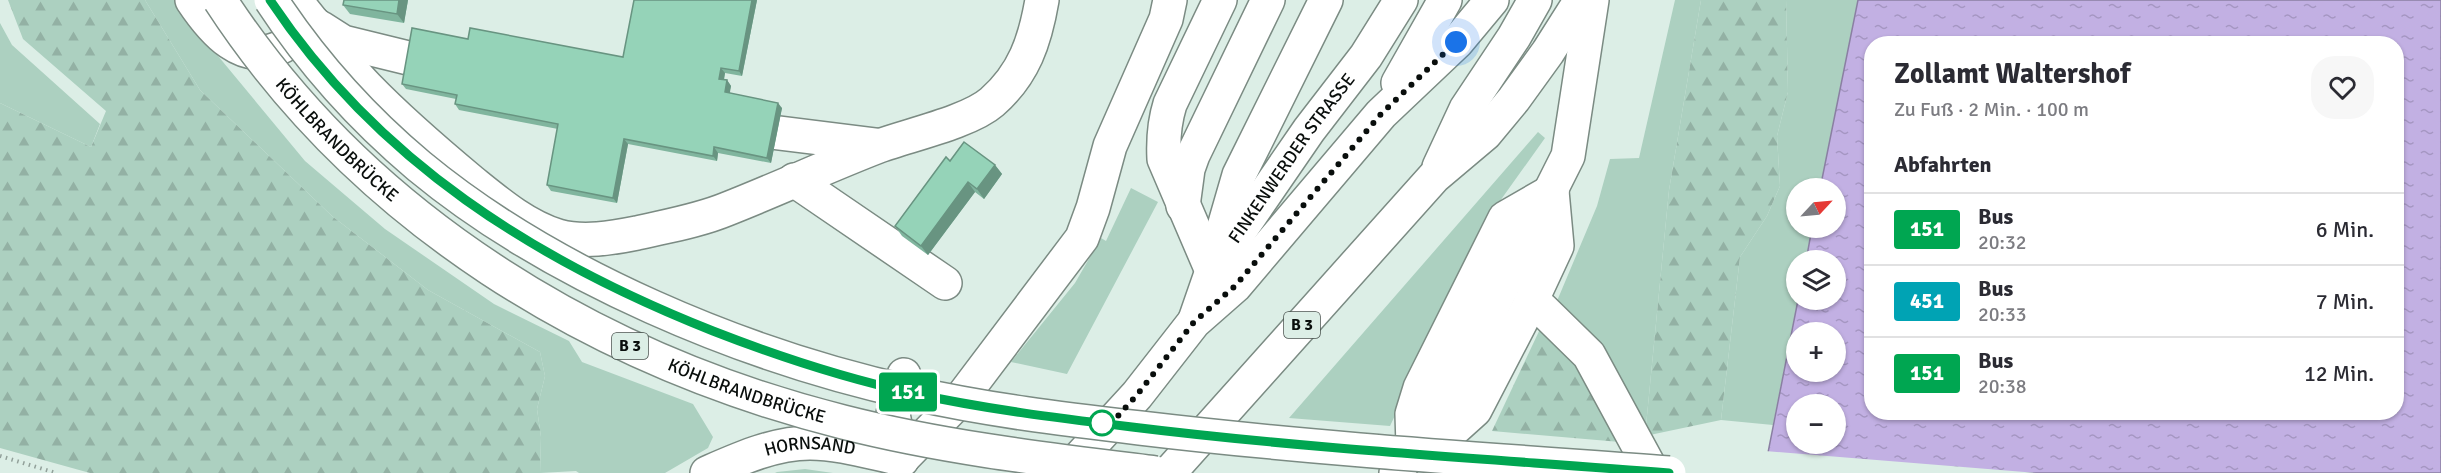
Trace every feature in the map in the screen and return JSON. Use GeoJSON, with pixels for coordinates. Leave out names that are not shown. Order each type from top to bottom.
{"type":"FeatureCollection","features":[{"type":"Feature","properties":{"kind":"main road"},"geometry":{"type":"LineString","coordinates":[[192,0],[202,16],[235,48],[264,52],[282,47],[305,12]]}},
{"type":"Feature","properties":{"kind":"main road","name":"KÖHLBRANDBRÜCKE"},"geometry":{"type":"LineString","coordinates":[[220,0],[254,50],[310,116],[339,147],[402,206],[482,264],[564,313],[722,385],[843,422],[904,436],[1156,473]]}},
{"type":"Feature","properties":{"kind":"main road","name":"KÖHLBRANDBRÜCKE"},"geometry":{"type":"LineString","coordinates":[[271,0],[328,74],[387,136],[419,165],[496,222],[540,250],[632,296],[741,342],[797,361],[911,393],[993,409],[1089,422],[1282,444],[1669,473]]}},
{"type":"Feature","properties":{"kind":"main road"},"geometry":{"type":"LineString","coordinates":[[305,12],[367,87],[446,160],[503,207],[558,236],[592,239],[618,237],[688,222],[726,210],[881,146],[972,114],[989,104],[1012,83],[1026,58],[1038,23],[1042,0]]}},
{"type":"Feature","properties":{"kind":"main road"},"geometry":{"type":"LineString","coordinates":[[904,466],[959,401],[1082,238],[1110,146],[1166,19],[1170,0]]}},
{"type":"Feature","properties":{"kind":"main road"},"geometry":{"type":"LineString","coordinates":[[1212,271],[1164,159],[1164,122],[1170,104],[1220,0]]}},
{"type":"Feature","properties":{"kind":"main road"},"geometry":{"type":"LineString","coordinates":[[1183,206],[1188,169],[1193,155],[1268,0]]}},
{"type":"Feature","properties":{"kind":"main road"},"geometry":{"type":"LineString","coordinates":[[1212,271],[1239,175],[1326,0]]}},
{"type":"Feature","properties":{"kind":"main road","name":"FINKENWERDER STRASSE"},"geometry":{"type":"LineString","coordinates":[[1194,322],[1212,271],[1309,130],[1366,56],[1401,0]]}},
{"type":"Feature","properties":{"kind":"main road","name":"FINKENWERDER STRASSE"},"geometry":{"type":"LineString","coordinates":[[1381,114],[1446,0]]}},
{"type":"Feature","properties":{"kind":"main road","name":"FINKENWERDER STRASSE"},"geometry":{"type":"LineString","coordinates":[[1062,473],[1081,456],[1137,395],[1194,322],[1235,286],[1381,114],[1456,42],[1492,0]]}},
{"type":"Feature","properties":{"kind":"main road","name":"B 3"},"geometry":{"type":"LineString","coordinates":[[1434,177],[1466,109],[1514,37],[1535,0]]}},
{"type":"Feature","properties":{"kind":"main road","name":"B 3"},"geometry":{"type":"LineString","coordinates":[[1169,473],[1434,177],[1485,134],[1548,52],[1581,0]]}},
{"type":"Feature","properties":{"kind":"main road"},"geometry":{"type":"LineString","coordinates":[[1405,460],[1455,428],[1475,410],[1557,246],[1552,191],[1568,156],[1592,0]]}},
{"type":"Feature","properties":{"kind":"main road"},"geometry":{"type":"LineString","coordinates":[[305,12],[343,42],[466,72]]}},
{"type":"Feature","properties":{"kind":"main road"},"geometry":{"type":"LineString","coordinates":[[723,126],[881,146]]}},
{"type":"Feature","properties":{"kind":"main road"},"geometry":{"type":"LineString","coordinates":[[794,180],[945,283]]}},
{"type":"Feature","properties":{"kind":"main road"},"geometry":{"type":"LineString","coordinates":[[1405,460],[1420,388],[1505,218],[1552,191]]}},
{"type":"Feature","properties":{"kind":"main road"},"geometry":{"type":"LineString","coordinates":[[1530,304],[1542,309],[1589,355],[1653,473]]}},
{"type":"Feature","properties":{"kind":"main road"},"geometry":{"type":"LineString","coordinates":[[904,375],[893,414],[904,466]]}},
{"type":"Feature","properties":{"kind":"main road","name":"HORNSAND"},"geometry":{"type":"LineString","coordinates":[[707,473],[781,446],[810,443],[839,446],[904,466]]}},
{"type":"Feature","properties":{"kind":"path"},"geometry":{"type":"LineString","coordinates":[[0,456],[56,473]]}},
{"type":"Feature","properties":{"kind":"green space"},"geometry":{"type":"Polygon","coordinates":[[[8,0],[145,0],[200,90],[332,216],[428,290],[540,352],[545,376],[537,409],[541,437],[540,473],[90,473],[0,448],[0,103],[91,147],[106,111],[23,39],[8,0]]]}},
{"type":"Feature","properties":{"kind":"green space"},"geometry":{"type":"Polygon","coordinates":[[[145,0],[179,0],[199,33],[305,161],[385,229],[494,304],[569,341],[582,362],[693,404],[713,437],[708,448],[665,473],[579,473],[576,471],[540,473],[541,437],[537,409],[545,376],[540,352],[428,290],[332,216],[200,90],[145,0]]]}},
{"type":"Feature","properties":{"kind":"green space"},"geometry":{"type":"Polygon","coordinates":[[[1675,0],[1701,0],[1669,190],[1645,436],[1557,301],[1597,206],[1610,159],[1639,158],[1675,0]]]}},
{"type":"Feature","properties":{"kind":"green space"},"geometry":{"type":"Polygon","coordinates":[[[1701,0],[1786,0],[1788,92],[1777,136],[1780,186],[1767,216],[1740,257],[1721,420],[1645,436],[1669,190],[1701,0]]]}},
{"type":"Feature","properties":{"kind":"green space"},"geometry":{"type":"Polygon","coordinates":[[[1786,0],[1858,0],[1822,178],[1786,178],[1786,238],[1810,238],[1808,250],[1786,250],[1786,310],[1796,310],[1794,322],[1786,322],[1786,360],[1773,425],[1721,420],[1740,257],[1767,216],[1780,186],[1777,136],[1788,92],[1786,0]]]}},
{"type":"Feature","properties":{"kind":"green space"},"geometry":{"type":"Polygon","coordinates":[[[0,23],[12,45],[100,124],[91,147],[0,103],[0,23]]]}},
{"type":"Feature","properties":{"kind":"green space"},"geometry":{"type":"Polygon","coordinates":[[[1538,132],[1545,138],[1490,215],[1390,426],[1289,418],[1538,132]]]}},
{"type":"Feature","properties":{"kind":"green space"},"geometry":{"type":"Polygon","coordinates":[[[1131,188],[1158,202],[1067,374],[1011,362],[1075,283],[1101,238],[1106,241],[1131,188]]]}},
{"type":"Feature","properties":{"kind":"green space"},"geometry":{"type":"Polygon","coordinates":[[[1541,327],[1584,367],[1620,442],[1492,431],[1541,327]]]}},
{"type":"Feature","properties":{"kind":"green space"},"geometry":{"type":"Polygon","coordinates":[[[805,469],[833,473],[775,473],[777,472],[805,469]]]}},
{"type":"Feature","properties":{"kind":"water"},"geometry":{"type":"Polygon","coordinates":[[[1858,0],[2441,0],[2441,473],[1764,473],[1786,361],[1786,382],[1846,382],[1846,322],[1794,322],[1796,310],[1846,310],[1846,250],[1808,250],[1810,238],[1846,238],[1846,178],[1822,178],[1858,0]]]}},
{"type":"Feature","properties":{"kind":"pier"},"geometry":{"type":"Polygon","coordinates":[[[1765,451],[2036,473],[1761,473],[1765,451]]]}},
{"type":"Feature","properties":{"kind":"building"},"geometry":{"type":"Polygon","coordinates":[[[344,0],[399,0],[397,14],[343,5],[344,0]]]}},
{"type":"Feature","properties":{"kind":"building"},"geometry":{"type":"Polygon","coordinates":[[[634,0],[752,0],[739,71],[721,68],[719,79],[727,80],[725,92],[778,103],[767,158],[714,147],[713,156],[624,139],[613,198],[547,185],[558,124],[455,104],[457,95],[402,84],[412,28],[468,39],[470,28],[623,57],[634,0]]]}},
{"type":"Feature","properties":{"kind":"building"},"geometry":{"type":"Polygon","coordinates":[[[964,142],[995,165],[977,189],[968,182],[921,246],[895,226],[946,157],[950,161],[964,142]]]}},
{"type":"Feature","properties":{"kind":"bus line","name":"151"},"geometry":{"type":"LineString","coordinates":[[270,0],[328,74],[387,136],[419,165],[496,222],[540,250],[632,296],[741,342],[797,361],[911,393],[993,409],[1089,422],[1282,444],[1669,473]]}},
{"type":"Feature","properties":{"kind":"route"},"geometry":{"type":"LineString","coordinates":[[1102,423],[1109,426],[1137,395],[1194,322],[1235,286],[1381,114],[1456,42]]}}]}
